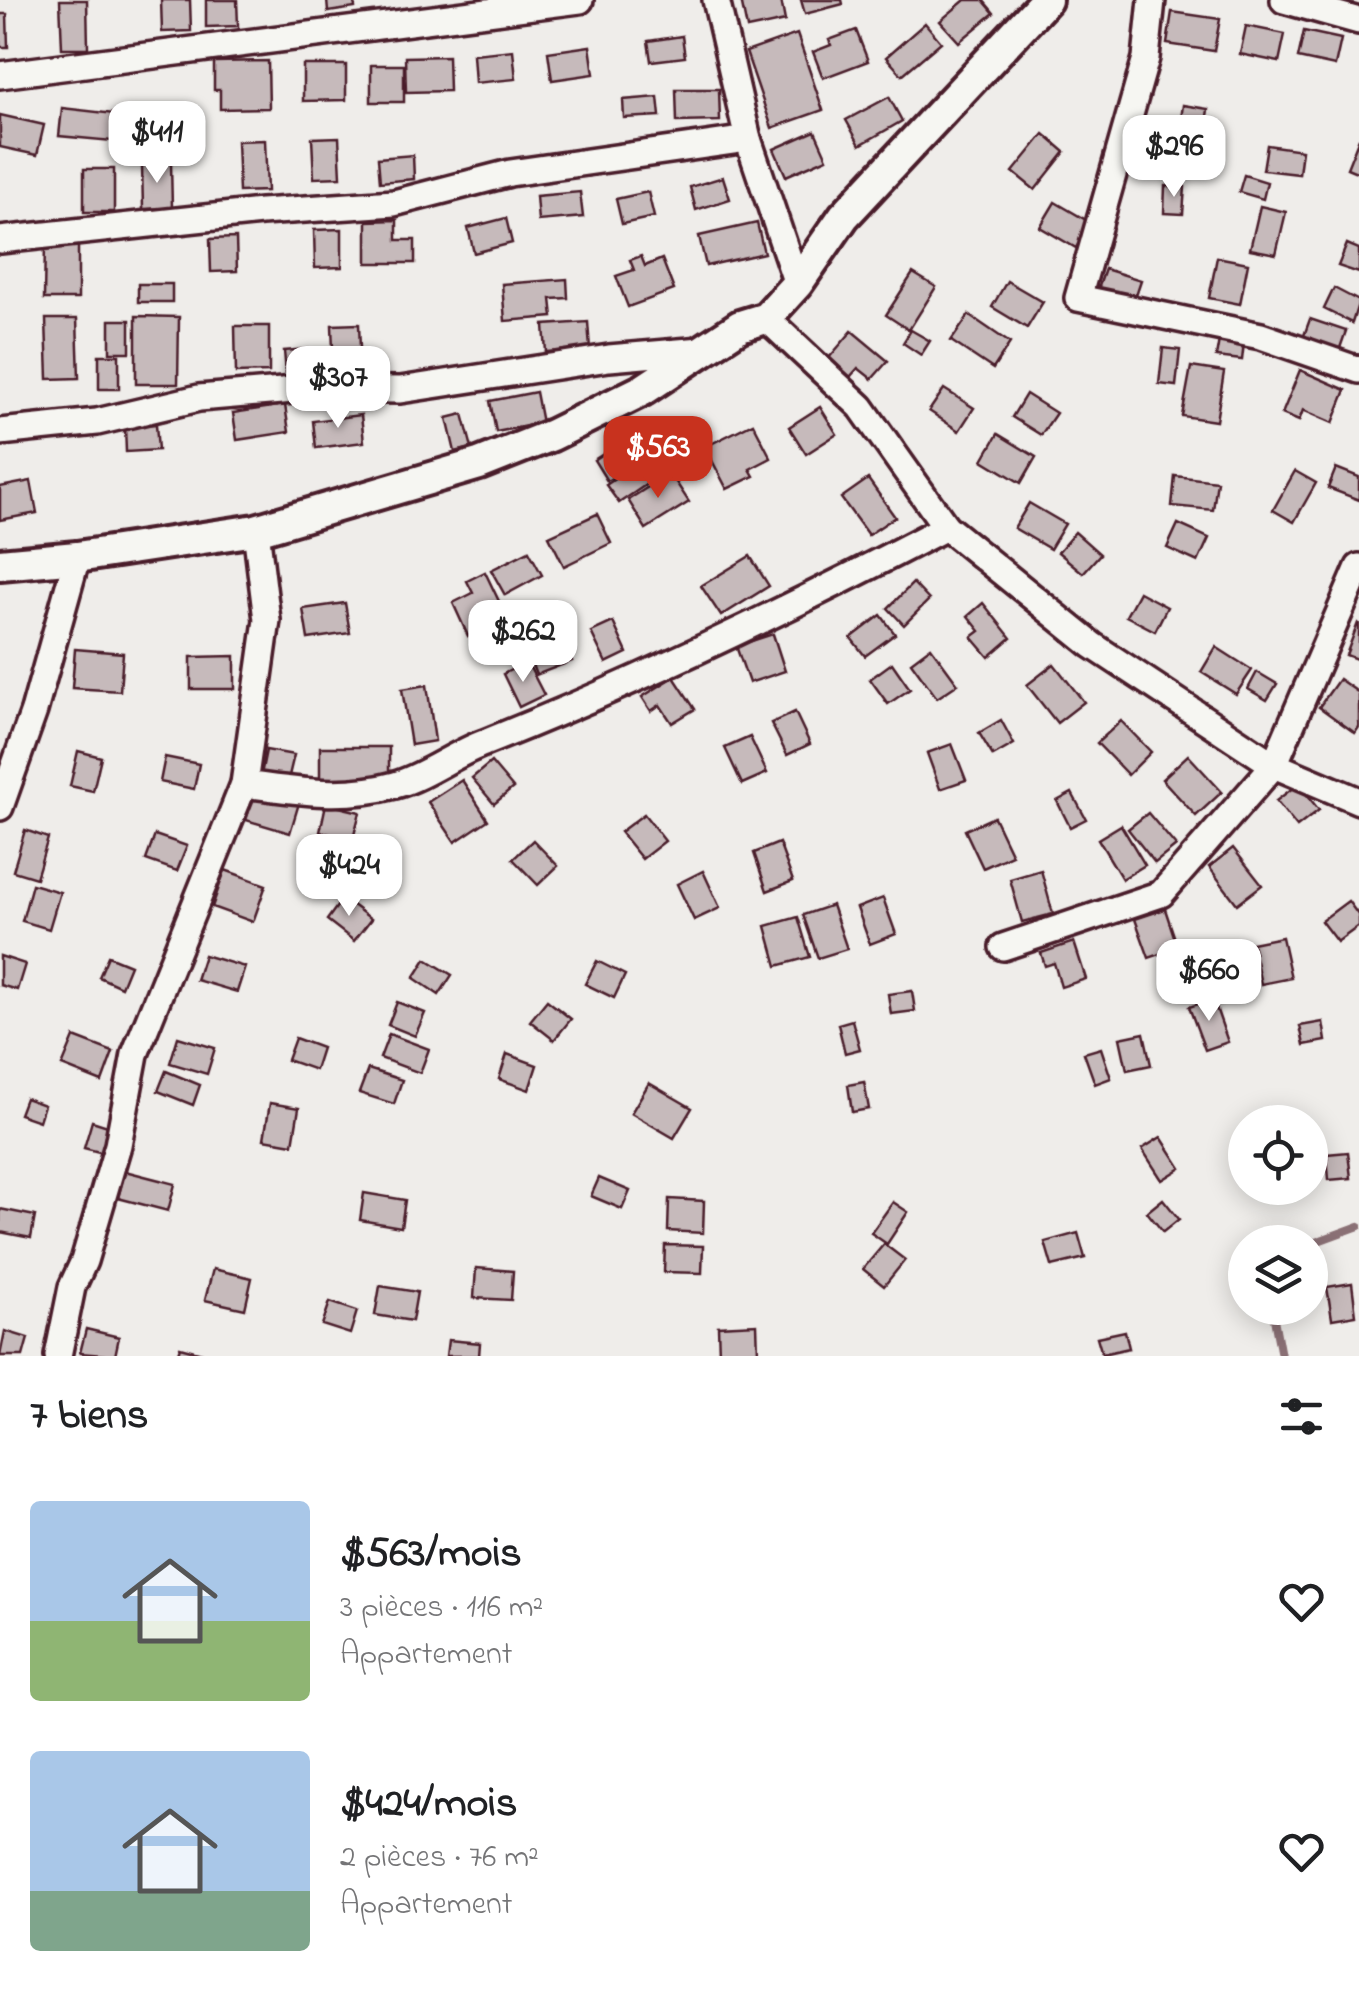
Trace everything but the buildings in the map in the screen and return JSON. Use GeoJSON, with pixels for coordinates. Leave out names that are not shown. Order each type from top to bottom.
{"type":"FeatureCollection","features":[{"type":"Feature","properties":{"kind":"street"},"geometry":{"type":"LineString","coordinates":[[0,75],[580,0]]}},
{"type":"Feature","properties":{"kind":"street"},"geometry":{"type":"LineString","coordinates":[[716,0],[748,139],[798,284]]}},
{"type":"Feature","properties":{"kind":"street"},"geometry":{"type":"LineString","coordinates":[[0,564],[77,557],[256,530],[479,464],[643,390],[740,326],[766,318],[798,284],[844,216],[1046,0]]}},
{"type":"Feature","properties":{"kind":"street"},"geometry":{"type":"LineString","coordinates":[[1152,0],[1146,58],[1078,298],[1260,336],[1359,370]]}},
{"type":"Feature","properties":{"kind":"street"},"geometry":{"type":"LineString","coordinates":[[1284,0],[1359,20]]}},
{"type":"Feature","properties":{"kind":"street"},"geometry":{"type":"LineString","coordinates":[[0,240],[242,213],[394,203],[510,173],[748,139]]}},
{"type":"Feature","properties":{"kind":"street"},"geometry":{"type":"LineString","coordinates":[[766,318],[861,408],[946,526],[1092,645],[1274,765],[1359,801]]}},
{"type":"Feature","properties":{"kind":"street"},"geometry":{"type":"LineString","coordinates":[[0,432],[97,422],[199,398],[306,389],[400,390],[609,358],[702,350]]}},
{"type":"Feature","properties":{"kind":"street"},"geometry":{"type":"LineString","coordinates":[[244,784],[333,796],[398,785],[462,752],[593,700],[797,605],[946,526]]}},
{"type":"Feature","properties":{"kind":"street"},"geometry":{"type":"LineString","coordinates":[[58,1356],[72,1287],[84,1262],[118,1145],[135,1054],[244,784],[267,620],[256,530]]}},
{"type":"Feature","properties":{"kind":"street"},"geometry":{"type":"LineString","coordinates":[[0,808],[34,711],[77,557]]}},
{"type":"Feature","properties":{"kind":"street"},"geometry":{"type":"LineString","coordinates":[[1003,947],[1161,894],[1274,765],[1359,568]]}},
{"type":"Feature","properties":{"kind":"waterway"},"geometry":{"type":"LineString","coordinates":[[1328,1237],[1359,1226]]}},
{"type":"Feature","properties":{"kind":"waterway"},"geometry":{"type":"LineString","coordinates":[[1275,1325],[1281,1356]]}}]}
